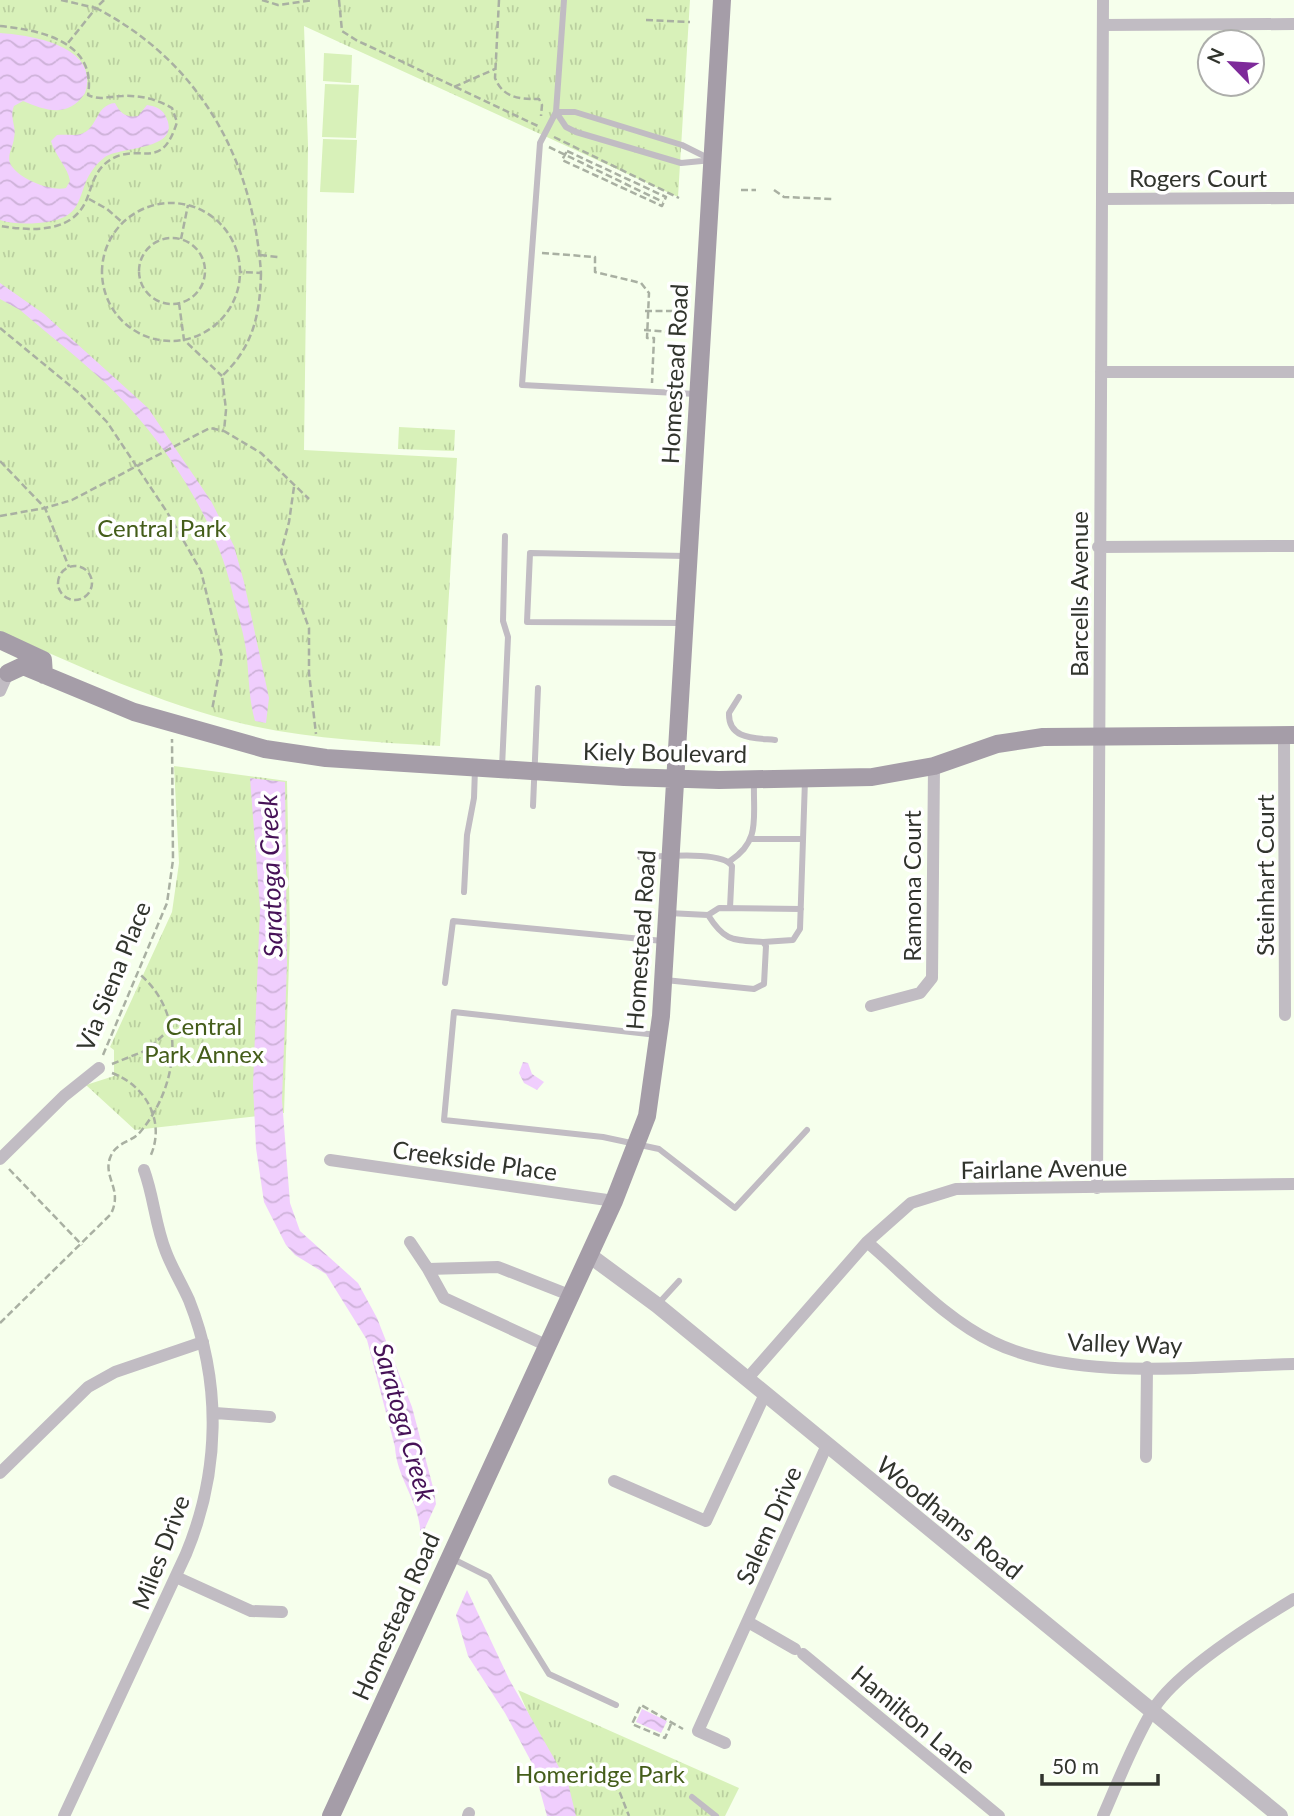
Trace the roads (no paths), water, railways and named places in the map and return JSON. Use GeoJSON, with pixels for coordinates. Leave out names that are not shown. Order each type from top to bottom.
{"type":"FeatureCollection","features":[{"type":"Feature","properties":{"kind":"main road","name":"Homestead Road"},"geometry":{"type":"LineString","coordinates":[[331,1816],[572,1296],[614,1201],[647,1116],[659,1035],[663,980],[722,0]]}},
{"type":"Feature","properties":{"kind":"main road","name":"Kiely Boulevard"},"geometry":{"type":"LineString","coordinates":[[0,640],[43,660],[44,675]]}},
{"type":"Feature","properties":{"kind":"main road","name":"Kiely Boulevard"},"geometry":{"type":"LineString","coordinates":[[4,671],[29,683],[44,675],[174,725],[265,750],[326,758],[674,779],[872,777],[934,766],[997,744],[1043,737],[1289,735]]}},
{"type":"Feature","properties":{"kind":"street","name":"Barcells Avenue"},"geometry":{"type":"LineString","coordinates":[[1097,1188],[1097,736],[1103,0]]}},
{"type":"Feature","properties":{"kind":"street"},"geometry":{"type":"LineString","coordinates":[[1102,25],[1294,24]]}},
{"type":"Feature","properties":{"kind":"street","name":"Rogers Court"},"geometry":{"type":"LineString","coordinates":[[1102,199],[1294,198]]}},
{"type":"Feature","properties":{"kind":"street"},"geometry":{"type":"LineString","coordinates":[[1101,372],[1294,372]]}},
{"type":"Feature","properties":{"kind":"street"},"geometry":{"type":"LineString","coordinates":[[1098,547],[1294,547]]}},
{"type":"Feature","properties":{"kind":"street"},"geometry":{"type":"LineString","coordinates":[[0,691],[4,671]]}},
{"type":"Feature","properties":{"kind":"street","name":"Steinhart Court"},"geometry":{"type":"LineString","coordinates":[[1285,1015],[1289,735]]}},
{"type":"Feature","properties":{"kind":"street","name":"Ramona Court"},"geometry":{"type":"LineString","coordinates":[[871,1006],[920,993],[932,978],[934,766]]}},
{"type":"Feature","properties":{"kind":"street","name":"Via Siena Place"},"geometry":{"type":"LineString","coordinates":[[0,1159],[64,1096],[99,1068]]}},
{"type":"Feature","properties":{"kind":"street","name":"Creekside Place"},"geometry":{"type":"LineString","coordinates":[[330,1160],[614,1201]]}},
{"type":"Feature","properties":{"kind":"street","name":"Miles Drive"},"geometry":{"type":"LineString","coordinates":[[64,1816],[196,1530],[210,1472],[215,1413],[203,1342],[166,1251],[144,1170]]}},
{"type":"Feature","properties":{"kind":"street","name":"Fairlane Avenue"},"geometry":{"type":"LineString","coordinates":[[747,1379],[867,1242],[911,1203],[956,1189],[1294,1184]]}},
{"type":"Feature","properties":{"kind":"street"},"geometry":{"type":"LineString","coordinates":[[410,1242],[444,1298],[548,1346]]}},
{"type":"Feature","properties":{"kind":"street","name":"Valley Way"},"geometry":{"type":"LineString","coordinates":[[867,1242],[962,1324],[993,1342],[1027,1355],[1074,1366],[1294,1364]]}},
{"type":"Feature","properties":{"kind":"street","name":"Woodhams Road"},"geometry":{"type":"LineString","coordinates":[[589,1255],[657,1305],[1280,1816]]}},
{"type":"Feature","properties":{"kind":"street"},"geometry":{"type":"LineString","coordinates":[[428,1269],[498,1267],[572,1296]]}},
{"type":"Feature","properties":{"kind":"street"},"geometry":{"type":"LineString","coordinates":[[0,1473],[88,1387],[115,1372],[203,1342]]}},
{"type":"Feature","properties":{"kind":"street"},"geometry":{"type":"LineString","coordinates":[[1146,1457],[1147,1367]]}},
{"type":"Feature","properties":{"kind":"street"},"geometry":{"type":"LineString","coordinates":[[614,1481],[706,1521],[765,1394]]}},
{"type":"Feature","properties":{"kind":"street"},"geometry":{"type":"LineString","coordinates":[[215,1413],[270,1417]]}},
{"type":"Feature","properties":{"kind":"street","name":"Salem Drive"},"geometry":{"type":"LineString","coordinates":[[725,1743],[698,1731],[827,1445]]}},
{"type":"Feature","properties":{"kind":"street"},"geometry":{"type":"LineString","coordinates":[[176,1577],[251,1611],[282,1612]]}},
{"type":"Feature","properties":{"kind":"street"},"geometry":{"type":"LineString","coordinates":[[1103,1816],[1152,1711],[1178,1682],[1206,1659],[1294,1599]]}},
{"type":"Feature","properties":{"kind":"street","name":"Salem Drive"},"geometry":{"type":"LineString","coordinates":[[748,1622],[799,1651]]}},
{"type":"Feature","properties":{"kind":"street","name":"Hamilton Lane"},"geometry":{"type":"LineString","coordinates":[[799,1651],[999,1816]]}},
{"type":"Feature","properties":{"kind":"lane"},"geometry":{"type":"LineString","coordinates":[[564,0],[556,112],[540,143],[522,385],[698,394]]}},
{"type":"Feature","properties":{"kind":"lane"},"geometry":{"type":"LineString","coordinates":[[556,112],[566,127],[576,132],[681,163],[712,160]]}},
{"type":"Feature","properties":{"kind":"lane"},"geometry":{"type":"LineString","coordinates":[[556,112],[575,112],[682,145],[712,160]]}},
{"type":"Feature","properties":{"kind":"lane"},"geometry":{"type":"LineString","coordinates":[[502,769],[508,637],[503,621],[505,536]]}},
{"type":"Feature","properties":{"kind":"lane"},"geometry":{"type":"LineString","coordinates":[[685,623],[527,622],[530,553],[688,556]]}},
{"type":"Feature","properties":{"kind":"lane"},"geometry":{"type":"LineString","coordinates":[[533,806],[538,688]]}},
{"type":"Feature","properties":{"kind":"lane"},"geometry":{"type":"LineString","coordinates":[[739,697],[729,713],[733,729],[745,737],[775,740]]}},
{"type":"Feature","properties":{"kind":"lane"},"geometry":{"type":"LineString","coordinates":[[464,892],[475,767]]}},
{"type":"Feature","properties":{"kind":"lane"},"geometry":{"type":"LineString","coordinates":[[708,915],[723,936],[730,940],[793,940],[800,929],[805,778]]}},
{"type":"Feature","properties":{"kind":"lane"},"geometry":{"type":"LineString","coordinates":[[640,857],[700,856],[730,861],[747,850],[752,839],[754,779]]}},
{"type":"Feature","properties":{"kind":"lane"},"geometry":{"type":"LineString","coordinates":[[752,839],[802,839]]}},
{"type":"Feature","properties":{"kind":"lane"},"geometry":{"type":"LineString","coordinates":[[730,861],[730,908]]}},
{"type":"Feature","properties":{"kind":"lane"},"geometry":{"type":"LineString","coordinates":[[667,913],[708,915],[719,908],[801,909]]}},
{"type":"Feature","properties":{"kind":"lane"},"geometry":{"type":"LineString","coordinates":[[445,983],[453,921],[665,941]]}},
{"type":"Feature","properties":{"kind":"lane"},"geometry":{"type":"LineString","coordinates":[[663,980],[760,988],[764,984],[766,946],[763,942]]}},
{"type":"Feature","properties":{"kind":"lane"},"geometry":{"type":"LineString","coordinates":[[659,1035],[454,1012],[444,1120],[603,1137],[659,1149],[736,1208],[807,1130]]}},
{"type":"Feature","properties":{"kind":"lane"},"geometry":{"type":"LineString","coordinates":[[657,1305],[679,1281]]}},
{"type":"Feature","properties":{"kind":"lane"},"geometry":{"type":"LineString","coordinates":[[449,1557],[489,1577],[549,1674],[616,1705]]}},
{"type":"Feature","properties":{"kind":"lane"},"geometry":{"type":"LineString","coordinates":[[692,1797],[716,1816]]}},
{"type":"Feature","properties":{"kind":"water"},"geometry":{"type":"Polygon","coordinates":[[[0,33],[45,40],[60,46],[83,64],[87,77],[85,93],[72,106],[57,110],[23,101],[14,106],[12,115],[15,134],[9,155],[10,162],[15,170],[28,179],[53,188],[66,188],[70,181],[69,176],[51,141],[57,135],[78,135],[87,131],[108,105],[115,103],[119,110],[130,116],[138,116],[147,105],[155,107],[165,115],[169,127],[166,135],[159,141],[105,157],[94,168],[75,208],[68,215],[56,220],[23,224],[0,220],[0,33]]]}},
{"type":"Feature","properties":{"kind":"water"},"geometry":{"type":"Polygon","coordinates":[[[0,283],[44,314],[148,408],[211,501],[234,546],[244,582],[269,698],[266,723],[255,721],[250,698],[245,641],[225,566],[216,541],[191,492],[161,447],[128,406],[89,368],[20,310],[0,299],[0,283]]]}},
{"type":"Feature","properties":{"kind":"water","name":"Saratoga Creek"},"geometry":{"type":"Polygon","coordinates":[[[250,778],[285,782],[287,964],[282,1100],[290,1203],[300,1231],[358,1283],[377,1318],[412,1407],[436,1504],[420,1539],[418,1515],[400,1471],[367,1340],[326,1274],[295,1255],[286,1245],[264,1202],[256,1148],[253,1085],[260,908],[250,778]]]}},
{"type":"Feature","properties":{"kind":"water"},"geometry":{"type":"Polygon","coordinates":[[[523,1062],[528,1063],[532,1074],[544,1082],[537,1090],[524,1083],[519,1073],[523,1062]]]}},
{"type":"Feature","properties":{"kind":"water"},"geometry":{"type":"Polygon","coordinates":[[[467,1590],[509,1679],[568,1783],[576,1816],[547,1816],[533,1765],[505,1713],[468,1656],[456,1615],[467,1590]]]}},
{"type":"Feature","properties":{"kind":"water"},"geometry":{"type":"Polygon","coordinates":[[[642,1709],[667,1721],[661,1733],[636,1722],[642,1709]]]}},
{"type":"Feature","properties":{"kind":"park label","name":"Central Park"},"geometry":{"type":"Point","coordinates":[162,527]}},
{"type":"Feature","properties":{"kind":"park label","name":"Central Park Annex"},"geometry":{"type":"Point","coordinates":[204,1039]}},
{"type":"Feature","properties":{"kind":"park label","name":"Homeridge Park"},"geometry":{"type":"Point","coordinates":[600,1773]}}]}
